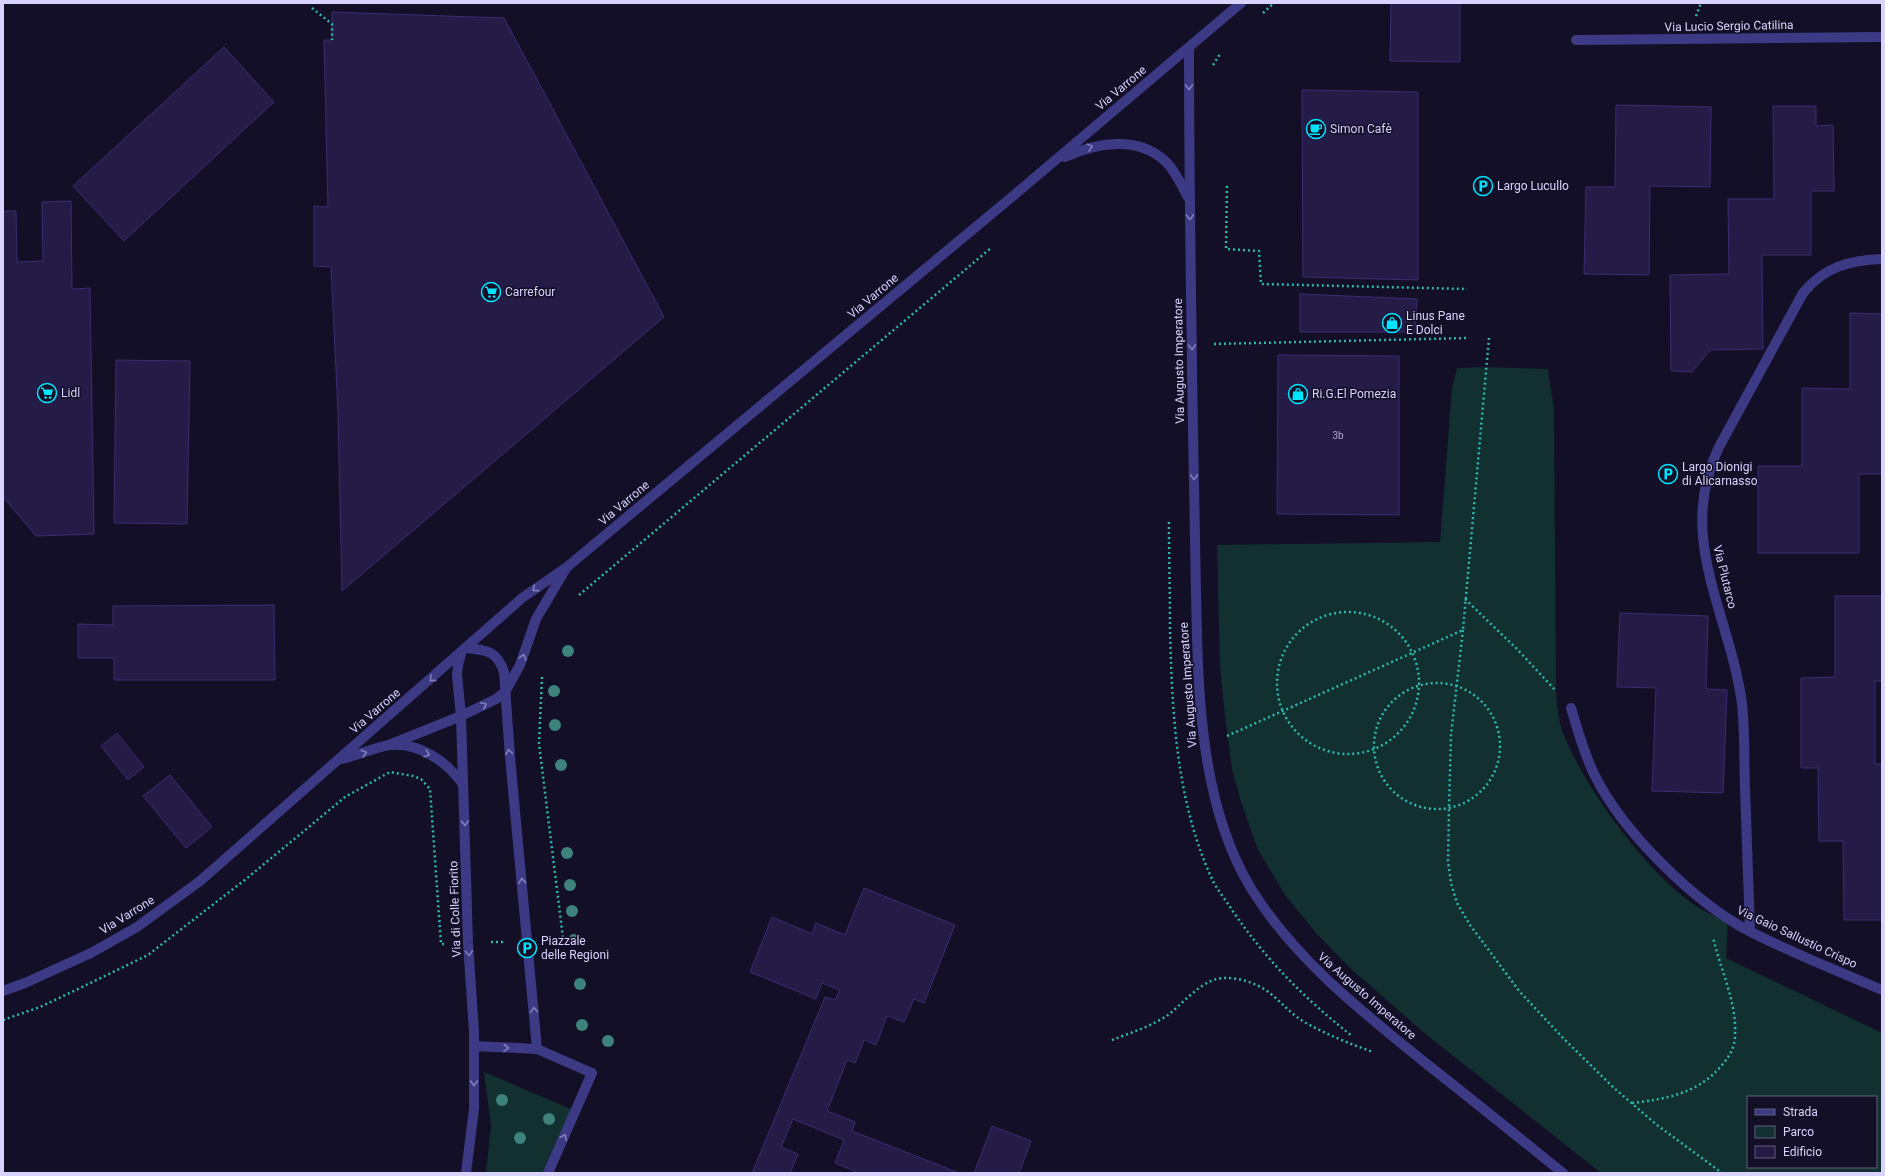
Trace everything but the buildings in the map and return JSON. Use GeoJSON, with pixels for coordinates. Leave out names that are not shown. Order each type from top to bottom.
{"type":"FeatureCollection","features":[{"type":"Feature","properties":{"kind":"street","name":"Via Varrone"},"geometry":{"type":"LineString","coordinates":[[3,991],[79,959],[137,927],[200,881],[339,761],[522,598],[567,567],[1054,162],[1241,3]]}},
{"type":"Feature","properties":{"kind":"street","name":"Via Lucio Sergio Catilina"},"geometry":{"type":"LineString","coordinates":[[1576,40],[1882,37]]}},
{"type":"Feature","properties":{"kind":"street","name":"Via Augusto Imperatore"},"geometry":{"type":"LineString","coordinates":[[1189,48],[1189,199],[1197,634],[1204,739],[1218,811],[1228,841],[1251,888],[1300,954],[1326,980],[1384,1030],[1563,1173]]}},
{"type":"Feature","properties":{"kind":"street"},"geometry":{"type":"LineString","coordinates":[[1054,162],[1086,148],[1104,144],[1137,146],[1154,153],[1165,161],[1175,173],[1189,199]]}},
{"type":"Feature","properties":{"kind":"street","name":"Via Plutarco"},"geometry":{"type":"LineString","coordinates":[[1750,931],[1742,704],[1730,643],[1706,564],[1701,525],[1703,494],[1710,469],[1717,452],[1803,293],[1815,279],[1836,266],[1859,260],[1882,259]]}},
{"type":"Feature","properties":{"kind":"street"},"geometry":{"type":"LineString","coordinates":[[339,761],[389,745],[461,716],[496,699],[505,692],[520,665],[536,619],[567,567]]}},
{"type":"Feature","properties":{"kind":"street"},"geometry":{"type":"LineString","coordinates":[[464,651],[481,649],[493,653],[501,662],[504,672],[510,757],[538,1049]]}},
{"type":"Feature","properties":{"kind":"street","name":"Via di Colle Fiorito"},"geometry":{"type":"LineString","coordinates":[[464,651],[458,665],[468,943],[474,1046],[474,1109],[466,1173]]}},
{"type":"Feature","properties":{"kind":"street","name":"Via Gaio Sallustio Crispo"},"geometry":{"type":"LineString","coordinates":[[1571,708],[1586,757],[1608,800],[1647,848],[1716,910],[1750,931],[1882,990]]}},
{"type":"Feature","properties":{"kind":"street"},"geometry":{"type":"LineString","coordinates":[[389,745],[412,748],[436,757],[450,768],[463,784]]}},
{"type":"Feature","properties":{"kind":"street"},"geometry":{"type":"LineString","coordinates":[[474,1046],[538,1049],[592,1073],[548,1173]]}},
{"type":"Feature","properties":{"kind":"path"},"geometry":{"type":"LineString","coordinates":[[1258,17],[1274,3]]}},
{"type":"Feature","properties":{"kind":"path"},"geometry":{"type":"LineString","coordinates":[[312,8],[332,24],[332,40]]}},
{"type":"Feature","properties":{"kind":"path"},"geometry":{"type":"LineString","coordinates":[[1212,70],[1215,62],[1225,48]]}},
{"type":"Feature","properties":{"kind":"path"},"geometry":{"type":"LineString","coordinates":[[1227,186],[1226,249],[1259,251],[1261,284],[1467,290]]}},
{"type":"Feature","properties":{"kind":"path"},"geometry":{"type":"LineString","coordinates":[[576,598],[991,247]]}},
{"type":"Feature","properties":{"kind":"path"},"geometry":{"type":"LineString","coordinates":[[1192,344],[1468,338]]}},
{"type":"Feature","properties":{"kind":"path"},"geometry":{"type":"LineString","coordinates":[[1489,338],[1463,630],[1451,735],[1448,861],[1451,883],[1457,903],[1470,925],[1531,1004],[1614,1088],[1657,1125],[1722,1173]]}},
{"type":"Feature","properties":{"kind":"path"},"geometry":{"type":"LineString","coordinates":[[1169,521],[1172,697],[1179,760],[1188,805],[1200,849],[1213,881],[1253,941],[1280,972],[1330,1019],[1355,1038]]}},
{"type":"Feature","properties":{"kind":"path"},"geometry":{"type":"LineString","coordinates":[[1465,599],[1516,649],[1571,708]]}},
{"type":"Feature","properties":{"kind":"path"},"geometry":{"type":"LineString","coordinates":[[1339,612],[1363,613],[1385,622],[1403,638],[1412,653],[1415,659],[1419,685],[1416,705],[1406,725],[1389,742],[1368,751],[1345,754],[1322,750],[1302,738],[1287,721],[1278,700],[1276,675],[1283,652],[1296,633],[1316,619],[1339,612]]}},
{"type":"Feature","properties":{"kind":"path"},"geometry":{"type":"LineString","coordinates":[[1227,736],[1463,630]]}},
{"type":"Feature","properties":{"kind":"path"},"geometry":{"type":"LineString","coordinates":[[3,1020],[40,1007],[148,954],[246,879],[344,797],[390,772],[413,776],[421,780],[430,789],[441,944],[562,938],[539,744],[542,674]]}},
{"type":"Feature","properties":{"kind":"path"},"geometry":{"type":"LineString","coordinates":[[1432,682],[1456,685],[1472,692],[1488,706],[1498,725],[1501,745],[1498,766],[1489,784],[1473,798],[1455,807],[1434,810],[1413,805],[1394,794],[1381,777],[1374,757],[1373,736],[1381,715],[1394,698],[1412,687],[1432,682]]}},
{"type":"Feature","properties":{"kind":"path"},"geometry":{"type":"LineString","coordinates":[[1632,1103],[1667,1098],[1694,1089],[1720,1068],[1734,1046],[1734,1019],[1729,995],[1719,965],[1710,923],[1716,910]]}},
{"type":"Feature","properties":{"kind":"path"},"geometry":{"type":"LineString","coordinates":[[1112,1040],[1160,1019],[1210,981],[1222,977],[1244,981],[1258,987],[1270,993],[1293,1015],[1328,1035],[1373,1052]]}},
{"type":"Feature","properties":{"kind":"path"},"geometry":{"type":"LineString","coordinates":[[1361,1043],[1378,1056]]}},
{"type":"Feature","properties":{"kind":"green space"},"geometry":{"type":"Polygon","coordinates":[[[1486,367],[1548,369],[1554,410],[1556,691],[1560,723],[1570,750],[1603,805],[1646,860],[1669,884],[1692,903],[1713,915],[1728,918],[1726,958],[1882,1033],[1882,1173],[1601,1173],[1428,1036],[1350,968],[1316,933],[1285,895],[1258,850],[1241,802],[1232,769],[1220,665],[1217,545],[1440,542],[1452,388],[1457,368],[1486,367]]]}},
{"type":"Feature","properties":{"kind":"green space"},"geometry":{"type":"Polygon","coordinates":[[[484,1072],[573,1110],[545,1173],[486,1173],[491,1126],[484,1072]]]}},
{"type":"Feature","properties":{"kind":"place","name":"Simon Cafè"},"geometry":{"type":"Point","coordinates":[1316,129]}},
{"type":"Feature","properties":{"kind":"place","name":"Largo Lucullo"},"geometry":{"type":"Point","coordinates":[1483,186]}},
{"type":"Feature","properties":{"kind":"place","name":"Carrefour"},"geometry":{"type":"Point","coordinates":[491,292]}},
{"type":"Feature","properties":{"kind":"place","name":"Linus Pane E Dolci"},"geometry":{"type":"Point","coordinates":[1392,323]}},
{"type":"Feature","properties":{"kind":"place","name":"Lidl"},"geometry":{"type":"Point","coordinates":[47,393]}},
{"type":"Feature","properties":{"kind":"place","name":"Ri.G.El Pomezia"},"geometry":{"type":"Point","coordinates":[1298,394]}},
{"type":"Feature","properties":{"kind":"place","name":"Largo Dionigi di Alicarnasso"},"geometry":{"type":"Point","coordinates":[1668,474]}},
{"type":"Feature","properties":{"kind":"place","name":"Piazzale delle Regioni"},"geometry":{"type":"Point","coordinates":[527,948]}}]}
